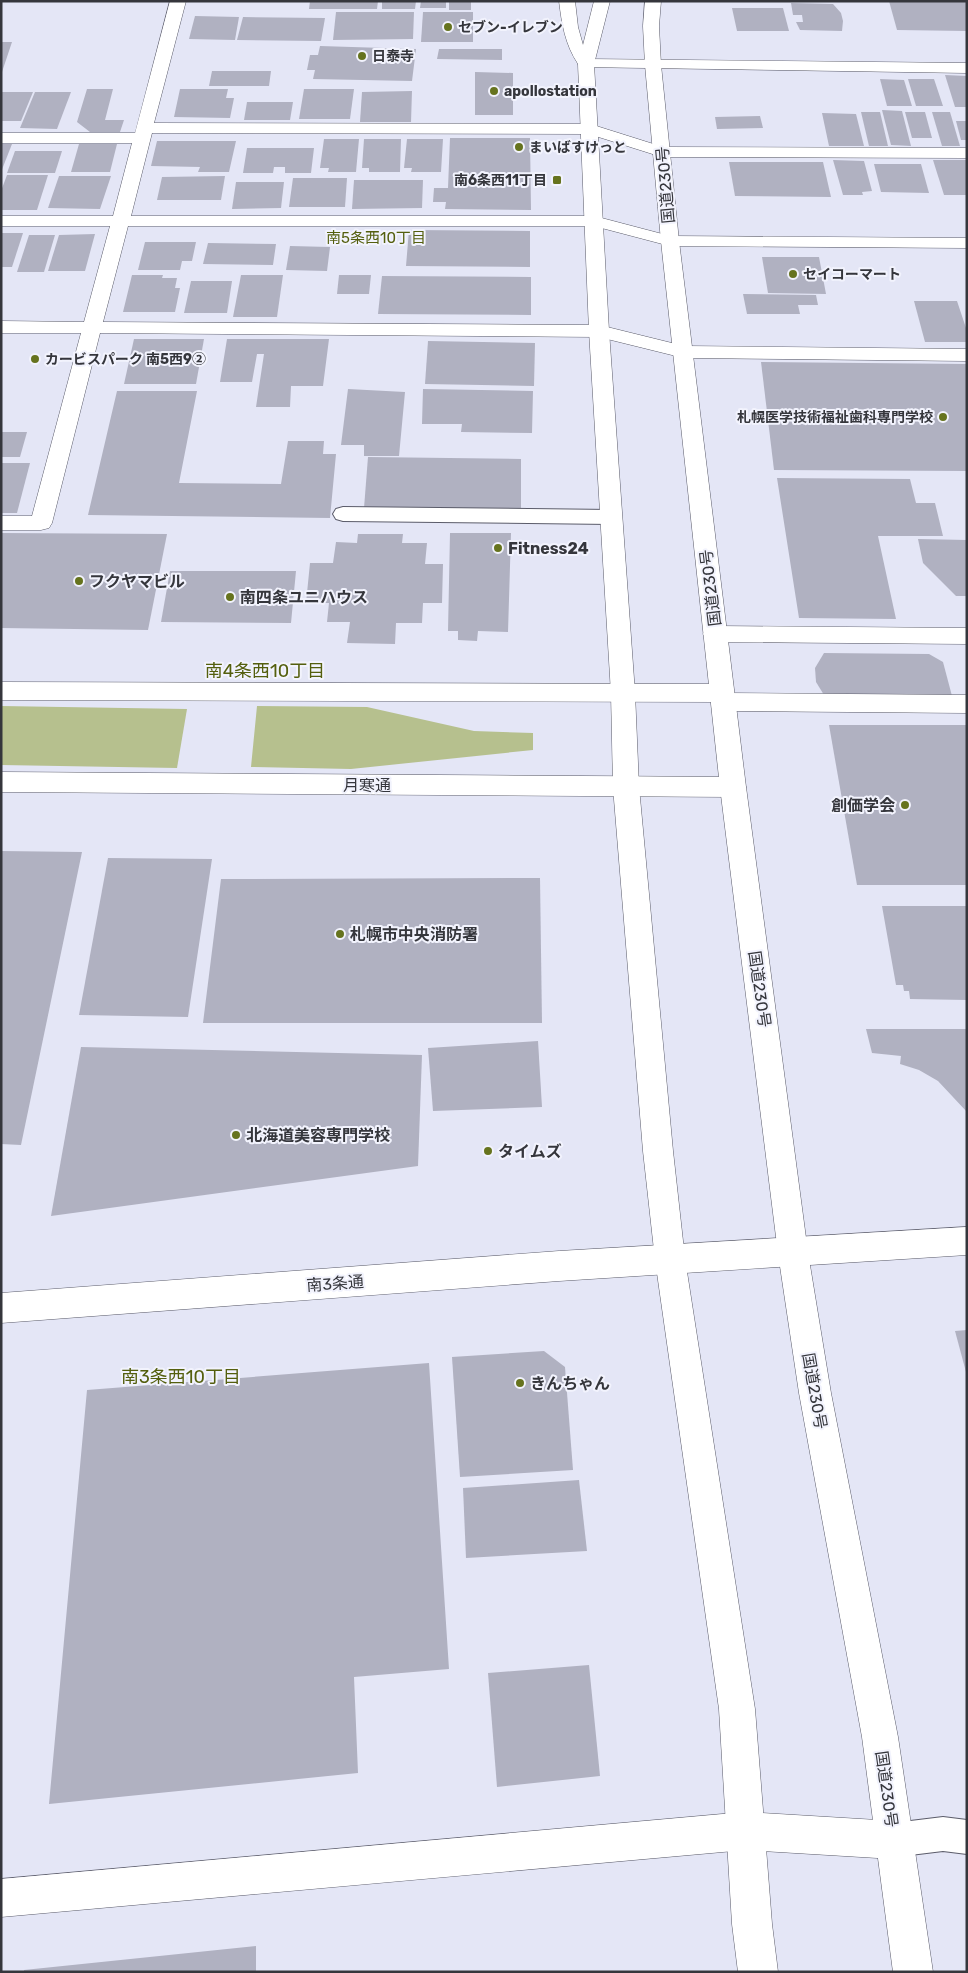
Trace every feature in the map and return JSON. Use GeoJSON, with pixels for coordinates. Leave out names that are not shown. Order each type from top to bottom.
{"type":"FeatureCollection","features":[{"type":"Feature","properties":{"kind":"main road"},"geometry":{"type":"LineString","coordinates":[[1,523],[41,523],[178,1]]}},
{"type":"Feature","properties":{"kind":"main road"},"geometry":{"type":"LineString","coordinates":[[568,1],[570,30],[574,47],[586,64]]}},
{"type":"Feature","properties":{"kind":"main road"},"geometry":{"type":"LineString","coordinates":[[602,1],[586,64],[600,331],[623,693],[626,787],[658,1151],[670,1258],[737,1709],[752,1924],[758,1972]]}},
{"type":"Feature","properties":{"kind":"main road","name":"国道230号"},"geometry":{"type":"LineString","coordinates":[[653,1],[651,26],[653,65],[670,241],[733,787],[793,1253],[814,1393],[880,1737],[913,1972]]}},
{"type":"Feature","properties":{"kind":"main road"},"geometry":{"type":"LineString","coordinates":[[586,64],[967,68]]}},
{"type":"Feature","properties":{"kind":"main road"},"geometry":{"type":"LineString","coordinates":[[1,138],[143,133],[590,129],[662,152],[967,154]]}},
{"type":"Feature","properties":{"kind":"main road"},"geometry":{"type":"LineString","coordinates":[[1,221],[594,221],[670,241],[967,243]]}},
{"type":"Feature","properties":{"kind":"main road"},"geometry":{"type":"LineString","coordinates":[[1,327],[92,326],[600,331],[684,352],[967,355]]}},
{"type":"Feature","properties":{"kind":"main road"},"geometry":{"type":"LineString","coordinates":[[715,634],[967,636]]}},
{"type":"Feature","properties":{"kind":"main road"},"geometry":{"type":"LineString","coordinates":[[1,691],[623,693],[967,704]]}},
{"type":"Feature","properties":{"kind":"main road","name":"月寒通"},"geometry":{"type":"LineString","coordinates":[[1,782],[733,787]]}},
{"type":"Feature","properties":{"kind":"main road","name":"南3条通"},"geometry":{"type":"LineString","coordinates":[[1,1308],[670,1258],[793,1253],[967,1241]]}},
{"type":"Feature","properties":{"kind":"main road"},"geometry":{"type":"LineString","coordinates":[[1,1898],[745,1831],[894,1840]]}},
{"type":"Feature","properties":{"kind":"lane"},"geometry":{"type":"LineString","coordinates":[[343,514],[611,517]]}},
{"type":"Feature","properties":{"kind":"lane"},"geometry":{"type":"LineString","coordinates":[[894,1840],[944,1834],[967,1837]]}},
{"type":"Feature","properties":{"kind":"green space"},"geometry":{"type":"Polygon","coordinates":[[[1,706],[187,709],[177,768],[1,765],[1,706]]]}},
{"type":"Feature","properties":{"kind":"green space"},"geometry":{"type":"Polygon","coordinates":[[[257,706],[367,707],[474,731],[533,733],[533,750],[351,769],[251,767],[257,706]]]}},
{"type":"Feature","properties":{"kind":"building"},"geometry":{"type":"Polygon","coordinates":[[[310,1],[378,1],[377,9],[309,9],[310,1]]]}},
{"type":"Feature","properties":{"kind":"building"},"geometry":{"type":"Polygon","coordinates":[[[382,1],[416,1],[415,9],[382,9],[382,1]]]}},
{"type":"Feature","properties":{"kind":"building"},"geometry":{"type":"Polygon","coordinates":[[[421,1],[446,1],[446,8],[420,8],[421,1]]]}},
{"type":"Feature","properties":{"kind":"building"},"geometry":{"type":"Polygon","coordinates":[[[449,1],[471,1],[471,10],[449,10],[449,1]]]}},
{"type":"Feature","properties":{"kind":"building"},"geometry":{"type":"Polygon","coordinates":[[[889,1],[967,1],[967,31],[897,30],[889,1]]]}},
{"type":"Feature","properties":{"kind":"building"},"geometry":{"type":"Polygon","coordinates":[[[791,3],[833,4],[841,13],[843,21],[842,31],[800,30],[796,22],[803,22],[802,15],[793,15],[791,3]]]}},
{"type":"Feature","properties":{"kind":"building"},"geometry":{"type":"Polygon","coordinates":[[[732,8],[783,8],[789,31],[737,31],[732,8]]]}},
{"type":"Feature","properties":{"kind":"building"},"geometry":{"type":"Polygon","coordinates":[[[336,12],[414,12],[413,39],[333,40],[336,12]]]}},
{"type":"Feature","properties":{"kind":"building","name":"セブン-イレブン"},"geometry":{"type":"Polygon","coordinates":[[[423,12],[473,12],[473,42],[421,42],[423,12]]]}},
{"type":"Feature","properties":{"kind":"building"},"geometry":{"type":"Polygon","coordinates":[[[195,16],[239,17],[235,40],[189,39],[195,16]]]}},
{"type":"Feature","properties":{"kind":"building"},"geometry":{"type":"Polygon","coordinates":[[[243,17],[325,18],[321,41],[237,40],[243,17]]]}},
{"type":"Feature","properties":{"kind":"building"},"geometry":{"type":"Polygon","coordinates":[[[1,42],[12,42],[2,72],[1,72],[1,42]]]}},
{"type":"Feature","properties":{"kind":"building"},"geometry":{"type":"Polygon","coordinates":[[[320,46],[416,49],[412,81],[313,79],[315,70],[307,70],[310,55],[318,55],[320,46]]]}},
{"type":"Feature","properties":{"kind":"building"},"geometry":{"type":"Polygon","coordinates":[[[439,49],[502,49],[502,60],[437,59],[439,49]]]}},
{"type":"Feature","properties":{"kind":"building"},"geometry":{"type":"Polygon","coordinates":[[[212,71],[271,71],[269,86],[209,86],[212,71]]]}},
{"type":"Feature","properties":{"kind":"building"},"geometry":{"type":"Polygon","coordinates":[[[475,72],[513,73],[513,115],[475,115],[475,72]]]}},
{"type":"Feature","properties":{"kind":"building"},"geometry":{"type":"Polygon","coordinates":[[[945,75],[967,76],[967,107],[955,107],[945,75]]]}},
{"type":"Feature","properties":{"kind":"building"},"geometry":{"type":"Polygon","coordinates":[[[880,79],[904,80],[912,106],[887,106],[880,79]]]}},
{"type":"Feature","properties":{"kind":"building"},"geometry":{"type":"Polygon","coordinates":[[[908,79],[934,79],[943,106],[916,106],[908,79]]]}},
{"type":"Feature","properties":{"kind":"building"},"geometry":{"type":"Polygon","coordinates":[[[87,89],[113,89],[105,120],[124,120],[120,132],[90,132],[77,122],[87,89]]]}},
{"type":"Feature","properties":{"kind":"building"},"geometry":{"type":"Polygon","coordinates":[[[180,89],[228,89],[226,98],[234,98],[230,118],[174,117],[180,89]]]}},
{"type":"Feature","properties":{"kind":"building"},"geometry":{"type":"Polygon","coordinates":[[[304,89],[354,89],[350,119],[299,119],[304,89]]]}},
{"type":"Feature","properties":{"kind":"building"},"geometry":{"type":"Polygon","coordinates":[[[412,91],[411,122],[360,122],[362,92],[412,91]]]}},
{"type":"Feature","properties":{"kind":"building"},"geometry":{"type":"Polygon","coordinates":[[[1,92],[33,92],[21,121],[1,121],[1,92]]]}},
{"type":"Feature","properties":{"kind":"building"},"geometry":{"type":"Polygon","coordinates":[[[35,92],[71,92],[57,129],[20,128],[35,92]]]}},
{"type":"Feature","properties":{"kind":"building"},"geometry":{"type":"Polygon","coordinates":[[[247,102],[293,102],[290,120],[244,120],[247,102]]]}},
{"type":"Feature","properties":{"kind":"building"},"geometry":{"type":"Polygon","coordinates":[[[882,110],[902,111],[911,146],[891,145],[882,110]]]}},
{"type":"Feature","properties":{"kind":"building"},"geometry":{"type":"Polygon","coordinates":[[[861,112],[880,112],[888,146],[869,146],[861,112]]]}},
{"type":"Feature","properties":{"kind":"building"},"geometry":{"type":"Polygon","coordinates":[[[905,112],[925,112],[932,138],[912,138],[905,112]]]}},
{"type":"Feature","properties":{"kind":"building"},"geometry":{"type":"Polygon","coordinates":[[[932,112],[950,112],[960,146],[942,146],[932,112]]]}},
{"type":"Feature","properties":{"kind":"building"},"geometry":{"type":"Polygon","coordinates":[[[822,113],[856,114],[864,146],[829,146],[822,113]]]}},
{"type":"Feature","properties":{"kind":"building"},"geometry":{"type":"Polygon","coordinates":[[[760,116],[763,128],[717,129],[715,117],[760,116]]]}},
{"type":"Feature","properties":{"kind":"building"},"geometry":{"type":"Polygon","coordinates":[[[956,121],[967,121],[967,140],[961,140],[956,121]]]}},
{"type":"Feature","properties":{"kind":"building"},"geometry":{"type":"Polygon","coordinates":[[[450,138],[530,138],[531,210],[445,209],[446,202],[433,202],[434,188],[448,188],[450,138]]]}},
{"type":"Feature","properties":{"kind":"building"},"geometry":{"type":"Polygon","coordinates":[[[324,139],[359,139],[356,172],[328,172],[329,168],[320,168],[324,139]]]}},
{"type":"Feature","properties":{"kind":"building"},"geometry":{"type":"Polygon","coordinates":[[[364,139],[401,139],[400,172],[369,172],[369,168],[362,168],[364,139]]]}},
{"type":"Feature","properties":{"kind":"building"},"geometry":{"type":"Polygon","coordinates":[[[407,139],[443,139],[441,172],[411,172],[412,168],[404,168],[407,139]]]}},
{"type":"Feature","properties":{"kind":"building"},"geometry":{"type":"Polygon","coordinates":[[[157,141],[236,141],[229,172],[198,172],[200,167],[151,166],[157,141]]]}},
{"type":"Feature","properties":{"kind":"building"},"geometry":{"type":"Polygon","coordinates":[[[1,144],[12,144],[1,172],[1,144]]]}},
{"type":"Feature","properties":{"kind":"building"},"geometry":{"type":"Polygon","coordinates":[[[79,144],[117,144],[110,172],[71,172],[79,144]]]}},
{"type":"Feature","properties":{"kind":"building"},"geometry":{"type":"Polygon","coordinates":[[[247,148],[314,148],[311,173],[285,173],[285,167],[274,167],[273,173],[243,173],[247,148]]]}},
{"type":"Feature","properties":{"kind":"building"},"geometry":{"type":"Polygon","coordinates":[[[15,151],[62,151],[55,173],[7,173],[15,151]]]}},
{"type":"Feature","properties":{"kind":"building"},"geometry":{"type":"Polygon","coordinates":[[[833,160],[864,161],[872,191],[862,192],[863,195],[843,195],[833,160]]]}},
{"type":"Feature","properties":{"kind":"building"},"geometry":{"type":"Polygon","coordinates":[[[933,160],[967,160],[967,195],[944,195],[933,160]]]}},
{"type":"Feature","properties":{"kind":"building"},"geometry":{"type":"Polygon","coordinates":[[[729,162],[823,162],[831,197],[735,196],[729,162]]]}},
{"type":"Feature","properties":{"kind":"building"},"geometry":{"type":"Polygon","coordinates":[[[874,164],[921,164],[929,193],[881,192],[874,164]]]}},
{"type":"Feature","properties":{"kind":"building"},"geometry":{"type":"Polygon","coordinates":[[[7,175],[48,175],[37,210],[1,210],[1,191],[7,175]]]}},
{"type":"Feature","properties":{"kind":"building"},"geometry":{"type":"Polygon","coordinates":[[[59,176],[111,176],[100,209],[48,208],[59,176]]]}},
{"type":"Feature","properties":{"kind":"building"},"geometry":{"type":"Polygon","coordinates":[[[225,176],[221,200],[157,200],[162,177],[225,176]]]}},
{"type":"Feature","properties":{"kind":"building"},"geometry":{"type":"Polygon","coordinates":[[[293,178],[347,178],[345,207],[289,207],[293,178]]]}},
{"type":"Feature","properties":{"kind":"building"},"geometry":{"type":"Polygon","coordinates":[[[354,180],[423,180],[422,208],[352,209],[354,180]]]}},
{"type":"Feature","properties":{"kind":"building"},"geometry":{"type":"Polygon","coordinates":[[[236,182],[284,182],[281,208],[232,209],[236,182]]]}},
{"type":"Feature","properties":{"kind":"building"},"geometry":{"type":"Polygon","coordinates":[[[409,230],[530,231],[530,267],[406,266],[409,230]]]}},
{"type":"Feature","properties":{"kind":"building"},"geometry":{"type":"Polygon","coordinates":[[[1,233],[23,233],[12,267],[1,267],[1,233]]]}},
{"type":"Feature","properties":{"kind":"building"},"geometry":{"type":"Polygon","coordinates":[[[95,234],[85,271],[48,271],[59,235],[95,234]]]}},
{"type":"Feature","properties":{"kind":"building"},"geometry":{"type":"Polygon","coordinates":[[[29,235],[55,235],[44,272],[17,272],[29,235]]]}},
{"type":"Feature","properties":{"kind":"building"},"geometry":{"type":"Polygon","coordinates":[[[145,242],[196,242],[192,261],[182,261],[180,270],[138,270],[145,242]]]}},
{"type":"Feature","properties":{"kind":"building"},"geometry":{"type":"Polygon","coordinates":[[[208,243],[276,244],[273,265],[203,264],[208,243]]]}},
{"type":"Feature","properties":{"kind":"building"},"geometry":{"type":"Polygon","coordinates":[[[290,246],[330,247],[327,271],[286,270],[290,246]]]}},
{"type":"Feature","properties":{"kind":"building"},"geometry":{"type":"Polygon","coordinates":[[[762,257],[819,257],[826,294],[768,293],[762,257]]]}},
{"type":"Feature","properties":{"kind":"building"},"geometry":{"type":"Polygon","coordinates":[[[132,275],[163,275],[162,278],[177,278],[175,288],[180,288],[175,312],[123,312],[132,275]]]}},
{"type":"Feature","properties":{"kind":"building"},"geometry":{"type":"Polygon","coordinates":[[[241,275],[283,275],[277,317],[233,317],[241,275]]]}},
{"type":"Feature","properties":{"kind":"building"},"geometry":{"type":"Polygon","coordinates":[[[339,275],[371,275],[369,294],[337,294],[339,275]]]}},
{"type":"Feature","properties":{"kind":"building"},"geometry":{"type":"Polygon","coordinates":[[[382,276],[531,277],[531,315],[378,314],[382,276]]]}},
{"type":"Feature","properties":{"kind":"building"},"geometry":{"type":"Polygon","coordinates":[[[191,281],[232,281],[227,313],[184,313],[191,281]]]}},
{"type":"Feature","properties":{"kind":"building"},"geometry":{"type":"Polygon","coordinates":[[[743,294],[816,295],[818,305],[798,305],[800,314],[747,314],[743,294]]]}},
{"type":"Feature","properties":{"kind":"building"},"geometry":{"type":"Polygon","coordinates":[[[914,301],[957,301],[967,331],[967,342],[925,342],[914,301]]]}},
{"type":"Feature","properties":{"kind":"building"},"geometry":{"type":"Polygon","coordinates":[[[134,339],[204,339],[196,384],[124,384],[134,339]]]}},
{"type":"Feature","properties":{"kind":"building"},"geometry":{"type":"Polygon","coordinates":[[[227,339],[329,339],[323,386],[291,386],[290,407],[256,407],[264,354],[257,354],[252,382],[220,382],[227,339]]]}},
{"type":"Feature","properties":{"kind":"building"},"geometry":{"type":"Polygon","coordinates":[[[428,341],[535,343],[534,386],[425,384],[428,341]]]}},
{"type":"Feature","properties":{"kind":"building"},"geometry":{"type":"Polygon","coordinates":[[[761,362],[967,364],[967,471],[774,470],[761,362]]]}},
{"type":"Feature","properties":{"kind":"building"},"geometry":{"type":"Polygon","coordinates":[[[348,389],[405,392],[399,456],[364,456],[364,445],[341,445],[348,389]]]}},
{"type":"Feature","properties":{"kind":"building"},"geometry":{"type":"Polygon","coordinates":[[[423,389],[533,391],[532,433],[461,432],[462,424],[422,424],[423,389]]]}},
{"type":"Feature","properties":{"kind":"building"},"geometry":{"type":"Polygon","coordinates":[[[117,391],[197,391],[179,483],[281,484],[288,441],[324,441],[323,454],[336,454],[330,518],[88,515],[117,391]]]}},
{"type":"Feature","properties":{"kind":"building"},"geometry":{"type":"Polygon","coordinates":[[[1,432],[27,432],[20,457],[1,457],[1,432]]]}},
{"type":"Feature","properties":{"kind":"building"},"geometry":{"type":"Polygon","coordinates":[[[368,457],[521,459],[521,509],[364,508],[368,457]]]}},
{"type":"Feature","properties":{"kind":"building"},"geometry":{"type":"Polygon","coordinates":[[[1,463],[30,463],[17,513],[1,513],[1,463]]]}},
{"type":"Feature","properties":{"kind":"building"},"geometry":{"type":"Polygon","coordinates":[[[777,478],[910,479],[916,503],[935,503],[943,536],[878,536],[896,619],[799,618],[777,478]]]}},
{"type":"Feature","properties":{"kind":"building","name":"フクヤマビル"},"geometry":{"type":"Polygon","coordinates":[[[1,533],[167,534],[148,630],[1,628],[1,533]]]}},
{"type":"Feature","properties":{"kind":"building"},"geometry":{"type":"Polygon","coordinates":[[[450,533],[511,533],[508,632],[478,631],[477,641],[458,640],[458,631],[448,631],[450,533]]]}},
{"type":"Feature","properties":{"kind":"building"},"geometry":{"type":"Polygon","coordinates":[[[358,534],[403,534],[402,543],[427,543],[425,564],[443,564],[442,603],[423,603],[422,623],[396,623],[395,644],[347,643],[350,622],[327,622],[329,603],[306,603],[310,563],[333,563],[336,542],[357,543],[358,534]]]}},
{"type":"Feature","properties":{"kind":"building"},"geometry":{"type":"Polygon","coordinates":[[[918,539],[967,540],[967,596],[956,596],[923,563],[918,539]]]}},
{"type":"Feature","properties":{"kind":"building","name":"南四条ユニハウス"},"geometry":{"type":"Polygon","coordinates":[[[170,571],[296,571],[291,623],[161,622],[170,571]]]}},
{"type":"Feature","properties":{"kind":"building"},"geometry":{"type":"Polygon","coordinates":[[[824,653],[929,654],[943,662],[952,696],[824,695],[816,682],[815,668],[824,653]]]}},
{"type":"Feature","properties":{"kind":"building","name":"創価学会"},"geometry":{"type":"Polygon","coordinates":[[[829,725],[967,725],[967,885],[857,885],[829,725]]]}},
{"type":"Feature","properties":{"kind":"building"},"geometry":{"type":"Polygon","coordinates":[[[1,851],[82,852],[21,1145],[1,1144],[1,851]]]}},
{"type":"Feature","properties":{"kind":"building"},"geometry":{"type":"Polygon","coordinates":[[[108,858],[212,859],[188,1017],[79,1015],[108,858]]]}},
{"type":"Feature","properties":{"kind":"building"},"geometry":{"type":"Polygon","coordinates":[[[540,878],[542,1023],[203,1023],[221,879],[540,878]]]}},
{"type":"Feature","properties":{"kind":"building"},"geometry":{"type":"Polygon","coordinates":[[[882,906],[967,906],[967,1000],[910,999],[909,991],[904,991],[903,985],[896,985],[882,906]]]}},
{"type":"Feature","properties":{"kind":"building"},"geometry":{"type":"Polygon","coordinates":[[[866,1029],[967,1029],[967,1112],[938,1081],[919,1070],[900,1064],[901,1056],[872,1053],[866,1029]]]}},
{"type":"Feature","properties":{"kind":"building"},"geometry":{"type":"Polygon","coordinates":[[[538,1041],[542,1107],[433,1111],[428,1048],[538,1041]]]}},
{"type":"Feature","properties":{"kind":"building","name":"北海道美容専門学校"},"geometry":{"type":"Polygon","coordinates":[[[81,1047],[422,1055],[418,1166],[51,1216],[81,1047]]]}},
{"type":"Feature","properties":{"kind":"building"},"geometry":{"type":"Polygon","coordinates":[[[967,1330],[967,1372],[966,1372],[955,1331],[967,1330]]]}},
{"type":"Feature","properties":{"kind":"building"},"geometry":{"type":"Polygon","coordinates":[[[544,1351],[565,1367],[573,1470],[460,1477],[452,1357],[544,1351]]]}},
{"type":"Feature","properties":{"kind":"building"},"geometry":{"type":"Polygon","coordinates":[[[429,1363],[449,1669],[354,1677],[358,1773],[49,1804],[87,1390],[429,1363]]]}},
{"type":"Feature","properties":{"kind":"building"},"geometry":{"type":"Polygon","coordinates":[[[579,1480],[587,1551],[466,1558],[463,1488],[579,1480]]]}},
{"type":"Feature","properties":{"kind":"building"},"geometry":{"type":"Polygon","coordinates":[[[589,1665],[600,1776],[497,1787],[488,1673],[589,1665]]]}},
{"type":"Feature","properties":{"kind":"building"},"geometry":{"type":"Polygon","coordinates":[[[256,1946],[256,1972],[24,1972],[24,1970],[256,1946]]]}},
{"type":"Feature","properties":{"kind":"place","name":"セブン-イレブン"},"geometry":{"type":"Point","coordinates":[448,27]}},
{"type":"Feature","properties":{"kind":"place","name":"日泰寺"},"geometry":{"type":"Point","coordinates":[362,56]}},
{"type":"Feature","properties":{"kind":"place","name":"apollostation"},"geometry":{"type":"Point","coordinates":[494,91]}},
{"type":"Feature","properties":{"kind":"place","name":"まいばすけっと"},"geometry":{"type":"Point","coordinates":[519,147]}},
{"type":"Feature","properties":{"kind":"place","name":"南6条西11丁目"},"geometry":{"type":"Point","coordinates":[557,180]}},
{"type":"Feature","properties":{"kind":"place","name":"セイコーマート"},"geometry":{"type":"Point","coordinates":[793,274]}},
{"type":"Feature","properties":{"kind":"place","name":"カービスパーク 南5西9②"},"geometry":{"type":"Point","coordinates":[35,359]}},
{"type":"Feature","properties":{"kind":"place","name":"札幌医学技術福祉歯科専門学校"},"geometry":{"type":"Point","coordinates":[943,417]}},
{"type":"Feature","properties":{"kind":"place","name":"Fitness24"},"geometry":{"type":"Point","coordinates":[498,548]}},
{"type":"Feature","properties":{"kind":"place","name":"フクヤマビル"},"geometry":{"type":"Point","coordinates":[79,581]}},
{"type":"Feature","properties":{"kind":"place","name":"南四条ユニハウス"},"geometry":{"type":"Point","coordinates":[230,597]}},
{"type":"Feature","properties":{"kind":"place","name":"創価学会"},"geometry":{"type":"Point","coordinates":[905,805]}},
{"type":"Feature","properties":{"kind":"place","name":"札幌市中央消防署"},"geometry":{"type":"Point","coordinates":[340,934]}},
{"type":"Feature","properties":{"kind":"place","name":"北海道美容専門学校"},"geometry":{"type":"Point","coordinates":[236,1135]}},
{"type":"Feature","properties":{"kind":"place","name":"タイムズ"},"geometry":{"type":"Point","coordinates":[488,1151]}},
{"type":"Feature","properties":{"kind":"place","name":"きんちゃん"},"geometry":{"type":"Point","coordinates":[520,1383]}},
{"type":"Feature","properties":{"kind":"district","name":"南5条西10丁目"},"geometry":{"type":"Point","coordinates":[376,238]}},
{"type":"Feature","properties":{"kind":"district","name":"南4条西10丁目"},"geometry":{"type":"Point","coordinates":[265,671]}},
{"type":"Feature","properties":{"kind":"district","name":"南3条西10丁目"},"geometry":{"type":"Point","coordinates":[181,1377]}}]}
